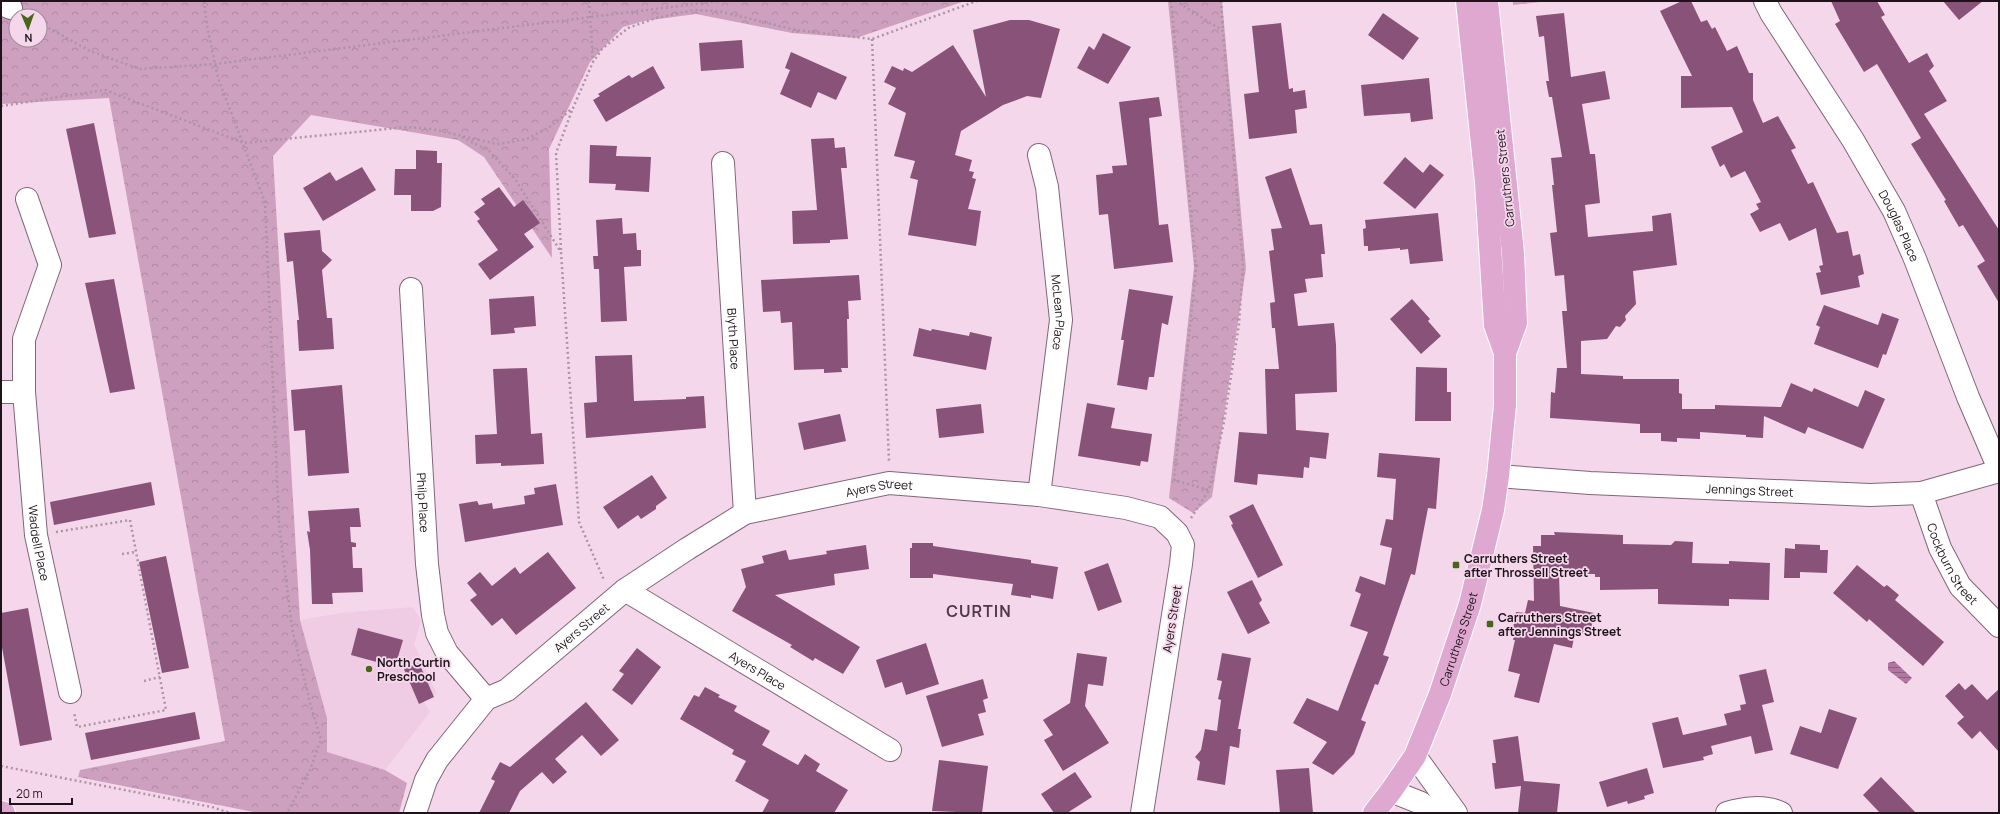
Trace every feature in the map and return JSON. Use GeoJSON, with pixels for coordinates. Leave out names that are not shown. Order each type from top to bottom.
{"type":"FeatureCollection","features":[{"type":"Feature","properties":{"kind":"main road","name":"Carruthers Street"},"geometry":{"type":"LineString","coordinates":[[1374,813],[1415,756],[1440,694],[1470,604],[1493,510],[1498,476],[1505,405],[1505,353],[1495,325],[1486,182],[1467,1]]}},
{"type":"Feature","properties":{"kind":"main road","name":"Carruthers Street"},"geometry":{"type":"LineString","coordinates":[[1487,1],[1513,253],[1516,323],[1505,353]]}},
{"type":"Feature","properties":{"kind":"street","name":"Douglas Place"},"geometry":{"type":"LineString","coordinates":[[1765,1],[1853,140],[1894,211],[1915,259],[1968,397],[1999,470]]}},
{"type":"Feature","properties":{"kind":"street","name":"McLean Place"},"geometry":{"type":"LineString","coordinates":[[1038,155],[1047,187],[1061,320],[1038,495]]}},
{"type":"Feature","properties":{"kind":"street","name":"Blyth Place"},"geometry":{"type":"LineString","coordinates":[[723,163],[745,514]]}},
{"type":"Feature","properties":{"kind":"street","name":"Waddell Place"},"geometry":{"type":"LineString","coordinates":[[27,199],[50,265],[24,339],[24,392],[36,535],[70,692]]}},
{"type":"Feature","properties":{"kind":"street","name":"Philp Place"},"geometry":{"type":"LineString","coordinates":[[411,289],[427,564],[433,615],[437,633],[447,653],[486,699]]}},
{"type":"Feature","properties":{"kind":"street"},"geometry":{"type":"LineString","coordinates":[[1,392],[24,392]]}},
{"type":"Feature","properties":{"kind":"street","name":"Jennings Street"},"geometry":{"type":"LineString","coordinates":[[1498,476],[1584,483],[1870,494],[1921,493],[1999,470]]}},
{"type":"Feature","properties":{"kind":"street","name":"Ayers Street"},"geometry":{"type":"LineString","coordinates":[[415,813],[426,780],[436,760],[486,699],[507,690],[616,587],[687,549],[745,514],[889,482],[1038,495],[1126,508],[1160,517],[1174,529],[1183,545],[1142,813]]}},
{"type":"Feature","properties":{"kind":"street","name":"Cockburn Street"},"geometry":{"type":"LineString","coordinates":[[1921,493],[1940,548],[1960,586],[1999,626]]}},
{"type":"Feature","properties":{"kind":"street","name":"Ayers Place"},"geometry":{"type":"LineString","coordinates":[[616,587],[890,750]]}},
{"type":"Feature","properties":{"kind":"street"},"geometry":{"type":"LineString","coordinates":[[1415,756],[1456,813]]}},
{"type":"Feature","properties":{"kind":"street"},"geometry":{"type":"LineString","coordinates":[[1391,791],[1421,803],[1434,813]]}},
{"type":"Feature","properties":{"kind":"street"},"geometry":{"type":"LineString","coordinates":[[1727,813],[1740,808],[1774,810],[1781,813]]}},
{"type":"Feature","properties":{"kind":"path"},"geometry":{"type":"LineString","coordinates":[[204,1],[207,26],[218,78],[244,143],[265,202],[279,524],[292,628],[311,707],[321,739],[310,770],[287,813]]}},
{"type":"Feature","properties":{"kind":"path"},"geometry":{"type":"LineString","coordinates":[[589,1],[593,62]]}},
{"type":"Feature","properties":{"kind":"path"},"geometry":{"type":"LineString","coordinates":[[48,28],[90,52],[140,69],[215,64],[719,1]]}},
{"type":"Feature","properties":{"kind":"path"},"geometry":{"type":"LineString","coordinates":[[616,587],[578,522],[556,154],[573,108],[593,62],[602,50],[628,28],[656,18],[694,10],[718,11],[796,30],[872,39],[977,1]]}},
{"type":"Feature","properties":{"kind":"path"},"geometry":{"type":"LineString","coordinates":[[1171,1],[1196,268],[1174,480],[1209,490]]}},
{"type":"Feature","properties":{"kind":"path"},"geometry":{"type":"LineString","coordinates":[[1176,1],[1223,31]]}},
{"type":"Feature","properties":{"kind":"path"},"geometry":{"type":"LineString","coordinates":[[1188,522],[1209,490],[1224,422],[1239,324],[1243,265],[1221,1]]}},
{"type":"Feature","properties":{"kind":"path"},"geometry":{"type":"LineString","coordinates":[[872,39],[889,482]]}},
{"type":"Feature","properties":{"kind":"path"},"geometry":{"type":"LineString","coordinates":[[1,106],[105,90],[244,143],[407,127],[432,129],[497,144],[529,138],[551,126],[573,108]]}},
{"type":"Feature","properties":{"kind":"path"},"geometry":{"type":"LineString","coordinates":[[456,134],[489,151],[515,179],[561,252]]}},
{"type":"Feature","properties":{"kind":"path"},"geometry":{"type":"LineString","coordinates":[[36,535],[130,520],[166,710],[77,727],[70,692]]}},
{"type":"Feature","properties":{"kind":"path"},"geometry":{"type":"LineString","coordinates":[[122,554],[136,552]]}},
{"type":"Feature","properties":{"kind":"path"},"geometry":{"type":"LineString","coordinates":[[144,681],[160,677]]}},
{"type":"Feature","properties":{"kind":"path"},"geometry":{"type":"LineString","coordinates":[[1,766],[212,807],[230,813]]}},
{"type":"Feature","properties":{"kind":"shaded area","name":"North Curtin Preschool"},"geometry":{"type":"Polygon","coordinates":[[[413,607],[421,621],[414,644],[437,694],[421,697],[430,712],[385,770],[327,753],[327,718],[300,620],[341,613],[413,607]]]}},
{"type":"Feature","properties":{"kind":"shaded area"},"geometry":{"type":"Polygon","coordinates":[[[1894,661],[1912,678],[1906,684],[1888,670],[1888,663],[1894,661]]]}},
{"type":"Feature","properties":{"kind":"green space"},"geometry":{"type":"Polygon","coordinates":[[[1,1],[965,1],[856,38],[792,33],[696,14],[644,21],[623,27],[590,62],[549,149],[552,258],[484,157],[458,140],[311,115],[273,156],[300,620],[327,718],[327,752],[385,770],[407,783],[399,813],[258,813],[78,777],[80,770],[225,741],[109,98],[1,104],[1,1]]]}},
{"type":"Feature","properties":{"kind":"green space"},"geometry":{"type":"Polygon","coordinates":[[[1168,1],[1222,1],[1246,268],[1212,497],[1193,513],[1169,498],[1194,267],[1168,1]]]}},
{"type":"Feature","properties":{"kind":"green space"},"geometry":{"type":"Polygon","coordinates":[[[1513,1],[1550,1],[1513,5],[1513,1]]]}},
{"type":"Feature","properties":{"kind":"building"},"geometry":{"type":"Polygon","coordinates":[[[1682,1],[1691,1],[1701,22],[1707,20],[1712,29],[1715,27],[1727,51],[1737,46],[1749,73],[1753,73],[1753,100],[1763,123],[1778,116],[1796,148],[1791,150],[1808,184],[1813,182],[1837,233],[1848,231],[1853,256],[1860,254],[1864,274],[1858,276],[1860,287],[1821,295],[1816,273],[1821,272],[1819,266],[1823,265],[1816,228],[1789,241],[1780,223],[1760,232],[1750,214],[1759,209],[1756,204],[1761,202],[1745,171],[1731,178],[1724,164],[1720,167],[1711,147],[1743,132],[1732,107],[1681,108],[1681,76],[1692,76],[1660,11],[1682,1]]]}},
{"type":"Feature","properties":{"kind":"building"},"geometry":{"type":"Polygon","coordinates":[[[1831,1],[1877,1],[1885,15],[1881,17],[1909,63],[1927,53],[1934,66],[1929,71],[1947,101],[1924,114],[1999,230],[1999,303],[1977,266],[1985,261],[1963,225],[1959,227],[1944,201],[1946,200],[1911,144],[1921,138],[1877,64],[1864,72],[1835,24],[1840,21],[1831,1]]]}},
{"type":"Feature","properties":{"kind":"building"},"geometry":{"type":"Polygon","coordinates":[[[1943,1],[1983,1],[1959,20],[1943,1]]]}},
{"type":"Feature","properties":{"kind":"building"},"geometry":{"type":"Polygon","coordinates":[[[1383,13],[1419,38],[1403,60],[1368,35],[1383,13]]]}},
{"type":"Feature","properties":{"kind":"building"},"geometry":{"type":"Polygon","coordinates":[[[1564,13],[1571,77],[1605,71],[1610,99],[1582,104],[1590,154],[1595,154],[1600,203],[1585,205],[1588,237],[1653,231],[1652,216],[1671,213],[1677,265],[1633,271],[1636,304],[1625,316],[1626,320],[1620,327],[1616,326],[1607,339],[1581,341],[1581,374],[1623,376],[1623,379],[1679,379],[1679,393],[1682,394],[1682,409],[1715,409],[1715,405],[1781,407],[1791,383],[1812,392],[1814,388],[1858,407],[1865,390],[1885,399],[1863,449],[1808,427],[1805,434],[1764,416],[1763,438],[1746,437],[1746,435],[1700,432],[1700,439],[1677,438],[1677,442],[1661,441],[1661,433],[1640,433],[1640,424],[1550,418],[1551,392],[1555,393],[1557,368],[1567,368],[1562,311],[1567,311],[1564,275],[1555,276],[1550,233],[1557,232],[1551,158],[1562,157],[1552,97],[1549,97],[1546,81],[1549,81],[1544,36],[1539,37],[1536,16],[1564,13]]]}},
{"type":"Feature","properties":{"kind":"building"},"geometry":{"type":"Polygon","coordinates":[[[1010,20],[1029,20],[1060,29],[1041,98],[1027,96],[1003,105],[961,131],[955,155],[972,160],[969,171],[974,172],[972,178],[976,179],[968,209],[981,211],[976,246],[908,235],[918,180],[910,178],[915,161],[894,156],[906,113],[888,104],[896,88],[884,82],[892,66],[903,71],[904,68],[912,72],[953,45],[986,97],[973,30],[1010,20]]]}},
{"type":"Feature","properties":{"kind":"building"},"geometry":{"type":"Polygon","coordinates":[[[1281,23],[1289,89],[1293,88],[1293,92],[1305,90],[1307,108],[1295,110],[1297,133],[1249,139],[1244,94],[1259,92],[1252,26],[1281,23]]]}},
{"type":"Feature","properties":{"kind":"building"},"geometry":{"type":"Polygon","coordinates":[[[1103,33],[1131,47],[1108,84],[1077,68],[1089,46],[1094,50],[1103,33]]]}},
{"type":"Feature","properties":{"kind":"building"},"geometry":{"type":"Polygon","coordinates":[[[742,40],[744,68],[701,71],[699,43],[742,40]]]}},
{"type":"Feature","properties":{"kind":"building"},"geometry":{"type":"Polygon","coordinates":[[[791,52],[847,77],[836,100],[818,92],[811,108],[780,94],[790,70],[785,68],[791,52]]]}},
{"type":"Feature","properties":{"kind":"building"},"geometry":{"type":"Polygon","coordinates":[[[653,66],[665,88],[606,122],[593,100],[600,96],[598,94],[629,75],[632,78],[653,66]]]}},
{"type":"Feature","properties":{"kind":"building"},"geometry":{"type":"Polygon","coordinates":[[[1429,78],[1433,119],[1411,122],[1410,113],[1364,116],[1361,85],[1429,78]]]}},
{"type":"Feature","properties":{"kind":"building"},"geometry":{"type":"Polygon","coordinates":[[[1159,97],[1162,116],[1149,118],[1159,225],[1168,224],[1173,262],[1114,269],[1108,214],[1099,215],[1096,175],[1113,173],[1112,166],[1127,165],[1119,102],[1159,97]]]}},
{"type":"Feature","properties":{"kind":"building"},"geometry":{"type":"Polygon","coordinates":[[[94,123],[116,234],[89,238],[66,129],[94,123]]]}},
{"type":"Feature","properties":{"kind":"building"},"geometry":{"type":"Polygon","coordinates":[[[834,138],[835,148],[845,147],[847,168],[841,168],[848,239],[830,240],[830,243],[793,244],[792,211],[817,210],[811,139],[834,138]]]}},
{"type":"Feature","properties":{"kind":"building"},"geometry":{"type":"Polygon","coordinates":[[[590,145],[617,146],[616,156],[651,157],[649,192],[615,190],[616,184],[589,183],[590,145]]]}},
{"type":"Feature","properties":{"kind":"building"},"geometry":{"type":"Polygon","coordinates":[[[416,150],[437,151],[437,163],[442,163],[441,207],[433,211],[411,211],[411,195],[394,195],[395,169],[416,169],[416,150]]]}},
{"type":"Feature","properties":{"kind":"building"},"geometry":{"type":"Polygon","coordinates":[[[1405,157],[1423,173],[1430,164],[1444,175],[1415,209],[1383,183],[1405,157]]]}},
{"type":"Feature","properties":{"kind":"building"},"geometry":{"type":"Polygon","coordinates":[[[362,167],[376,190],[323,221],[303,188],[330,172],[336,181],[362,167]]]}},
{"type":"Feature","properties":{"kind":"building"},"geometry":{"type":"Polygon","coordinates":[[[1291,168],[1310,225],[1322,224],[1325,254],[1321,254],[1323,277],[1305,279],[1307,292],[1294,294],[1298,326],[1334,323],[1337,392],[1295,394],[1296,430],[1329,433],[1326,459],[1310,457],[1309,468],[1304,467],[1303,478],[1258,474],[1257,485],[1234,482],[1239,432],[1267,434],[1265,369],[1279,369],[1275,328],[1272,328],[1270,303],[1275,302],[1269,251],[1274,250],[1271,229],[1282,228],[1265,177],[1291,168]]]}},
{"type":"Feature","properties":{"kind":"building"},"geometry":{"type":"Polygon","coordinates":[[[499,187],[514,207],[523,200],[540,223],[524,234],[534,247],[490,280],[478,264],[498,250],[477,221],[480,219],[474,212],[485,204],[481,199],[499,187]]]}},
{"type":"Feature","properties":{"kind":"building"},"geometry":{"type":"Polygon","coordinates":[[[1438,213],[1443,261],[1410,264],[1408,249],[1400,250],[1400,248],[1368,251],[1368,246],[1364,246],[1363,229],[1366,228],[1365,220],[1438,213]]]}},
{"type":"Feature","properties":{"kind":"building"},"geometry":{"type":"Polygon","coordinates":[[[622,218],[623,234],[636,233],[637,250],[641,250],[641,266],[624,267],[627,321],[601,322],[599,269],[594,269],[593,256],[598,256],[596,220],[622,218]]]}},
{"type":"Feature","properties":{"kind":"building"},"geometry":{"type":"Polygon","coordinates":[[[320,230],[322,251],[332,260],[322,270],[327,318],[332,318],[334,349],[299,351],[297,320],[299,320],[293,261],[287,262],[284,233],[320,230]]]}},
{"type":"Feature","properties":{"kind":"building"},"geometry":{"type":"Polygon","coordinates":[[[859,275],[861,300],[848,301],[848,368],[841,368],[842,372],[824,373],[824,369],[794,370],[792,322],[781,323],[780,311],[763,312],[761,280],[859,275]]]}},
{"type":"Feature","properties":{"kind":"building"},"geometry":{"type":"Polygon","coordinates":[[[114,279],[135,389],[110,393],[85,283],[114,279]]]}},
{"type":"Feature","properties":{"kind":"building"},"geometry":{"type":"Polygon","coordinates":[[[1129,289],[1173,296],[1168,325],[1162,323],[1154,377],[1149,377],[1147,390],[1117,385],[1124,340],[1121,340],[1129,289]]]}},
{"type":"Feature","properties":{"kind":"building"},"geometry":{"type":"Polygon","coordinates":[[[534,296],[536,326],[514,328],[515,333],[491,335],[489,299],[534,296]]]}},
{"type":"Feature","properties":{"kind":"building"},"geometry":{"type":"Polygon","coordinates":[[[1412,299],[1430,319],[1428,321],[1441,336],[1421,354],[1390,319],[1412,299]]]}},
{"type":"Feature","properties":{"kind":"building"},"geometry":{"type":"Polygon","coordinates":[[[1824,305],[1878,325],[1882,313],[1899,319],[1886,355],[1883,354],[1878,368],[1814,344],[1820,327],[1816,325],[1824,305]]]}},
{"type":"Feature","properties":{"kind":"building"},"geometry":{"type":"Polygon","coordinates":[[[919,328],[969,336],[970,332],[992,337],[986,370],[913,356],[919,328]]]}},
{"type":"Feature","properties":{"kind":"building"},"geometry":{"type":"Polygon","coordinates":[[[632,355],[634,401],[686,399],[686,397],[704,396],[706,428],[586,438],[584,403],[597,402],[595,356],[632,355]]]}},
{"type":"Feature","properties":{"kind":"building"},"geometry":{"type":"Polygon","coordinates":[[[1416,367],[1447,368],[1447,392],[1451,392],[1451,421],[1415,421],[1416,367]]]}},
{"type":"Feature","properties":{"kind":"building"},"geometry":{"type":"Polygon","coordinates":[[[527,368],[531,434],[542,433],[544,464],[501,466],[501,463],[476,464],[475,435],[497,434],[493,369],[527,368]]]}},
{"type":"Feature","properties":{"kind":"building"},"geometry":{"type":"Polygon","coordinates":[[[342,385],[349,473],[308,476],[305,430],[294,431],[291,390],[342,385]]]}},
{"type":"Feature","properties":{"kind":"building"},"geometry":{"type":"Polygon","coordinates":[[[1087,403],[1115,408],[1111,428],[1152,434],[1148,462],[1141,461],[1140,466],[1078,456],[1087,403]]]}},
{"type":"Feature","properties":{"kind":"building"},"geometry":{"type":"Polygon","coordinates":[[[981,404],[984,433],[939,438],[936,409],[981,404]]]}},
{"type":"Feature","properties":{"kind":"building"},"geometry":{"type":"Polygon","coordinates":[[[840,414],[846,441],[804,450],[798,423],[840,414]]]}},
{"type":"Feature","properties":{"kind":"building"},"geometry":{"type":"Polygon","coordinates":[[[1379,453],[1440,458],[1436,509],[1428,508],[1415,575],[1411,574],[1383,655],[1389,657],[1378,685],[1375,684],[1361,720],[1366,722],[1354,754],[1333,775],[1312,763],[1327,742],[1293,723],[1307,698],[1338,711],[1368,632],[1350,626],[1361,594],[1355,591],[1360,576],[1385,585],[1392,548],[1380,545],[1386,519],[1393,520],[1396,479],[1377,477],[1379,453]]]}},
{"type":"Feature","properties":{"kind":"building"},"geometry":{"type":"Polygon","coordinates":[[[652,475],[667,498],[656,506],[656,509],[641,519],[638,515],[618,529],[603,507],[652,475]]]}},
{"type":"Feature","properties":{"kind":"building"},"geometry":{"type":"Polygon","coordinates":[[[151,482],[155,505],[54,525],[50,502],[151,482]]]}},
{"type":"Feature","properties":{"kind":"building"},"geometry":{"type":"Polygon","coordinates":[[[556,484],[563,525],[465,542],[459,504],[477,501],[479,505],[492,503],[493,509],[525,504],[524,496],[535,494],[534,488],[556,484]]]}},
{"type":"Feature","properties":{"kind":"building"},"geometry":{"type":"Polygon","coordinates":[[[1253,504],[1283,565],[1258,578],[1231,525],[1233,524],[1229,516],[1253,504]]]}},
{"type":"Feature","properties":{"kind":"building"},"geometry":{"type":"Polygon","coordinates":[[[359,508],[361,527],[350,527],[351,542],[356,543],[356,547],[352,547],[353,568],[362,568],[363,592],[332,593],[333,604],[312,604],[310,550],[307,531],[310,532],[308,511],[359,508]]]}},
{"type":"Feature","properties":{"kind":"building"},"geometry":{"type":"Polygon","coordinates":[[[1554,532],[1623,535],[1623,544],[1671,545],[1675,541],[1693,542],[1692,563],[1729,564],[1729,561],[1770,563],[1769,600],[1729,599],[1729,606],[1658,604],[1658,589],[1600,590],[1600,577],[1595,577],[1595,574],[1559,574],[1560,606],[1594,613],[1590,635],[1575,632],[1572,648],[1554,644],[1539,703],[1514,697],[1520,674],[1508,671],[1515,640],[1513,640],[1516,628],[1513,628],[1516,612],[1525,613],[1528,600],[1534,601],[1533,546],[1541,546],[1541,535],[1555,535],[1554,532]]]}},
{"type":"Feature","properties":{"kind":"building"},"geometry":{"type":"Polygon","coordinates":[[[912,543],[933,543],[933,546],[1031,560],[1031,563],[1058,567],[1053,599],[1031,595],[1031,598],[1011,595],[1013,584],[933,574],[933,578],[910,578],[910,548],[912,548],[912,543]]]}},
{"type":"Feature","properties":{"kind":"building"},"geometry":{"type":"Polygon","coordinates":[[[1795,544],[1820,545],[1820,550],[1828,550],[1827,573],[1800,572],[1800,578],[1784,578],[1785,548],[1795,549],[1795,544]]]}},
{"type":"Feature","properties":{"kind":"building"},"geometry":{"type":"Polygon","coordinates":[[[866,545],[869,569],[834,574],[835,585],[775,595],[860,647],[843,674],[815,658],[813,661],[790,647],[792,645],[732,611],[746,587],[741,569],[764,563],[762,556],[786,550],[789,560],[827,554],[826,551],[866,545]]]}},
{"type":"Feature","properties":{"kind":"building"},"geometry":{"type":"Polygon","coordinates":[[[548,552],[576,588],[516,635],[502,618],[492,626],[470,600],[477,595],[467,583],[480,572],[492,586],[515,567],[520,574],[548,552]]]}},
{"type":"Feature","properties":{"kind":"building"},"geometry":{"type":"Polygon","coordinates":[[[166,556],[189,668],[162,673],[139,562],[166,556]]]}},
{"type":"Feature","properties":{"kind":"building"},"geometry":{"type":"Polygon","coordinates":[[[1108,563],[1122,602],[1098,611],[1084,572],[1108,563]]]}},
{"type":"Feature","properties":{"kind":"building"},"geometry":{"type":"Polygon","coordinates":[[[1857,565],[1884,587],[1887,585],[1899,595],[1895,600],[1944,642],[1923,666],[1869,619],[1867,622],[1833,593],[1857,565]]]}},
{"type":"Feature","properties":{"kind":"building"},"geometry":{"type":"Polygon","coordinates":[[[1252,580],[1262,600],[1259,603],[1270,623],[1248,634],[1227,592],[1252,580]]]}},
{"type":"Feature","properties":{"kind":"building"},"geometry":{"type":"Polygon","coordinates":[[[28,608],[52,740],[20,746],[1,642],[1,613],[28,608]]]}},
{"type":"Feature","properties":{"kind":"building"},"geometry":{"type":"Polygon","coordinates":[[[358,628],[403,640],[395,667],[351,655],[358,628]]]}},
{"type":"Feature","properties":{"kind":"building"},"geometry":{"type":"Polygon","coordinates":[[[926,643],[939,684],[906,695],[902,682],[885,688],[876,660],[926,643]]]}},
{"type":"Feature","properties":{"kind":"building"},"geometry":{"type":"Polygon","coordinates":[[[637,648],[661,667],[632,705],[612,690],[624,674],[619,671],[637,648]]]}},
{"type":"Feature","properties":{"kind":"building"},"geometry":{"type":"Polygon","coordinates":[[[1077,653],[1107,657],[1103,686],[1088,684],[1085,706],[1109,743],[1063,771],[1044,740],[1053,735],[1043,720],[1070,703],[1077,653]]]}},
{"type":"Feature","properties":{"kind":"building"},"geometry":{"type":"Polygon","coordinates":[[[1222,653],[1251,658],[1238,729],[1241,729],[1239,748],[1230,746],[1225,785],[1197,780],[1200,762],[1195,757],[1201,750],[1205,729],[1217,731],[1221,700],[1218,699],[1222,681],[1217,680],[1222,653]]]}},
{"type":"Feature","properties":{"kind":"building"},"geometry":{"type":"Polygon","coordinates":[[[419,663],[434,697],[419,704],[404,669],[419,663]]]}},
{"type":"Feature","properties":{"kind":"building"},"geometry":{"type":"Polygon","coordinates":[[[1766,669],[1774,702],[1762,705],[1773,750],[1755,754],[1751,736],[1711,746],[1713,754],[1703,757],[1704,760],[1663,768],[1652,723],[1678,717],[1683,735],[1727,725],[1724,714],[1741,710],[1740,705],[1746,704],[1739,675],[1766,669]]]}},
{"type":"Feature","properties":{"kind":"building"},"geometry":{"type":"Polygon","coordinates":[[[983,679],[988,698],[983,700],[986,712],[978,714],[984,735],[942,747],[926,696],[983,679]]]}},
{"type":"Feature","properties":{"kind":"building"},"geometry":{"type":"Polygon","coordinates":[[[1959,683],[1965,690],[1972,684],[1987,700],[1999,689],[1999,752],[1980,731],[1972,739],[1957,723],[1964,717],[1945,696],[1959,683]]]}},
{"type":"Feature","properties":{"kind":"building"},"geometry":{"type":"Polygon","coordinates":[[[705,687],[720,695],[718,697],[737,706],[734,711],[770,731],[762,745],[798,765],[805,754],[820,764],[816,771],[848,790],[834,813],[762,813],[769,800],[735,781],[746,761],[732,754],[734,750],[680,719],[694,695],[699,697],[705,687]]]}},
{"type":"Feature","properties":{"kind":"building"},"geometry":{"type":"Polygon","coordinates":[[[586,702],[619,740],[601,756],[582,735],[555,759],[567,772],[553,784],[542,772],[520,791],[509,813],[479,813],[495,781],[491,779],[500,762],[510,767],[586,702]]]}},
{"type":"Feature","properties":{"kind":"building"},"geometry":{"type":"Polygon","coordinates":[[[1829,709],[1857,718],[1838,769],[1790,754],[1800,726],[1821,733],[1829,709]]]}},
{"type":"Feature","properties":{"kind":"building"},"geometry":{"type":"Polygon","coordinates":[[[195,712],[200,739],[91,760],[85,733],[195,712]]]}},
{"type":"Feature","properties":{"kind":"building"},"geometry":{"type":"Polygon","coordinates":[[[1518,736],[1524,781],[1560,784],[1557,813],[1518,813],[1521,786],[1495,789],[1492,763],[1496,763],[1493,740],[1518,736]]]}},
{"type":"Feature","properties":{"kind":"building"},"geometry":{"type":"Polygon","coordinates":[[[939,760],[988,766],[982,813],[932,811],[939,760]]]}},
{"type":"Feature","properties":{"kind":"building"},"geometry":{"type":"Polygon","coordinates":[[[1309,768],[1313,813],[1280,813],[1276,770],[1309,768]]]}},
{"type":"Feature","properties":{"kind":"building"},"geometry":{"type":"Polygon","coordinates":[[[1647,768],[1654,793],[1644,796],[1645,799],[1628,804],[1627,801],[1607,807],[1599,782],[1647,768]]]}},
{"type":"Feature","properties":{"kind":"building"},"geometry":{"type":"Polygon","coordinates":[[[1075,772],[1092,797],[1067,813],[1054,813],[1041,794],[1075,772]]]}},
{"type":"Feature","properties":{"kind":"building"},"geometry":{"type":"Polygon","coordinates":[[[1881,777],[1916,813],[1880,813],[1863,795],[1881,777]]]}},
{"type":"Feature","properties":{"kind":"place","name":"Carruthers Street after Throssell Street"},"geometry":{"type":"Point","coordinates":[1456,565]}},
{"type":"Feature","properties":{"kind":"place","name":"Carruthers Street after Jennings Street"},"geometry":{"type":"Point","coordinates":[1490,624]}},
{"type":"Feature","properties":{"kind":"place","name":"North Curtin Preschool"},"geometry":{"type":"Point","coordinates":[369,669]}},
{"type":"Feature","properties":{"kind":"district","name":"CURTIN"},"geometry":{"type":"Point","coordinates":[979,611]}}]}
